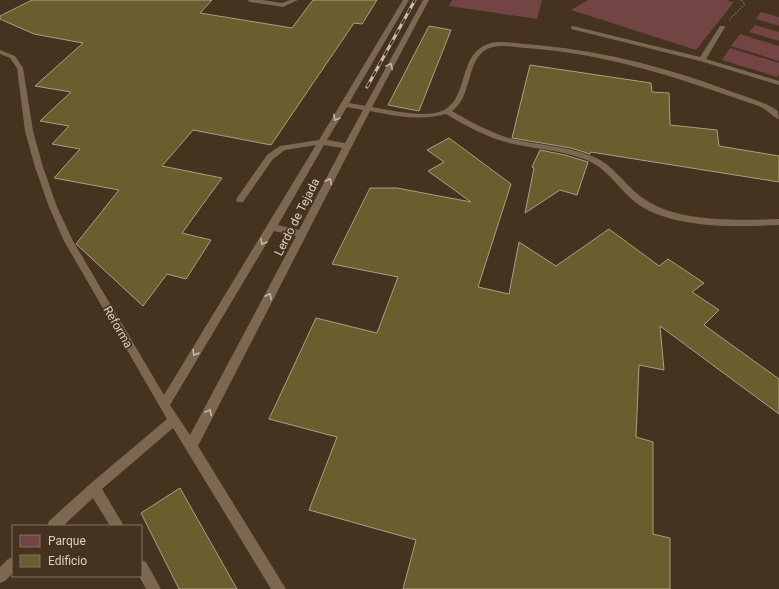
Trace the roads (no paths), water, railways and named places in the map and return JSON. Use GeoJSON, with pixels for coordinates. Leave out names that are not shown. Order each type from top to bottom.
{"type":"FeatureCollection","features":[{"type":"Feature","properties":{"kind":"lane"},"geometry":{"type":"LineString","coordinates":[[250,0],[283,5],[295,0]]}},
{"type":"Feature","properties":{"kind":"lane","name":"Lerdo de Tejada"},"geometry":{"type":"LineString","coordinates":[[164,405],[272,228],[406,0]]}},
{"type":"Feature","properties":{"kind":"lane","name":"Lerdo de Tejada"},"geometry":{"type":"LineString","coordinates":[[191,446],[347,146],[426,0]]}},
{"type":"Feature","properties":{"kind":"lane"},"geometry":{"type":"LineString","coordinates":[[702,60],[722,27]]}},
{"type":"Feature","properties":{"kind":"lane"},"geometry":{"type":"LineString","coordinates":[[573,28],[702,60],[779,83]]}},
{"type":"Feature","properties":{"kind":"lane"},"geometry":{"type":"LineString","coordinates":[[344,104],[415,115],[432,115],[446,112],[456,105],[471,67],[480,51],[489,46],[502,45],[564,48],[636,64],[721,90],[763,106],[779,118]]}},
{"type":"Feature","properties":{"kind":"lane","name":"Reforma"},"geometry":{"type":"LineString","coordinates":[[0,52],[8,53],[16,60],[20,68],[29,131],[39,167],[53,207],[69,241],[164,405],[279,589]]}},
{"type":"Feature","properties":{"kind":"lane"},"geometry":{"type":"LineString","coordinates":[[446,112],[486,132],[502,138],[587,157],[601,163],[643,203],[660,211],[715,222],[749,224],[779,222]]}},
{"type":"Feature","properties":{"kind":"lane"},"geometry":{"type":"LineString","coordinates":[[240,200],[275,152],[283,148],[322,142],[347,146]]}},
{"type":"Feature","properties":{"kind":"lane"},"geometry":{"type":"LineString","coordinates":[[272,228],[302,234]]}},
{"type":"Feature","properties":{"kind":"lane"},"geometry":{"type":"LineString","coordinates":[[55,525],[94,488],[174,420]]}},
{"type":"Feature","properties":{"kind":"lane"},"geometry":{"type":"LineString","coordinates":[[94,488],[116,525]]}},
{"type":"Feature","properties":{"kind":"lane"},"geometry":{"type":"LineString","coordinates":[[0,576],[12,565]]}},
{"type":"Feature","properties":{"kind":"lane"},"geometry":{"type":"LineString","coordinates":[[142,569],[154,589]]}},
{"type":"Feature","properties":{"kind":"railway"},"geometry":{"type":"LineString","coordinates":[[367,87],[415,0]]}}]}
